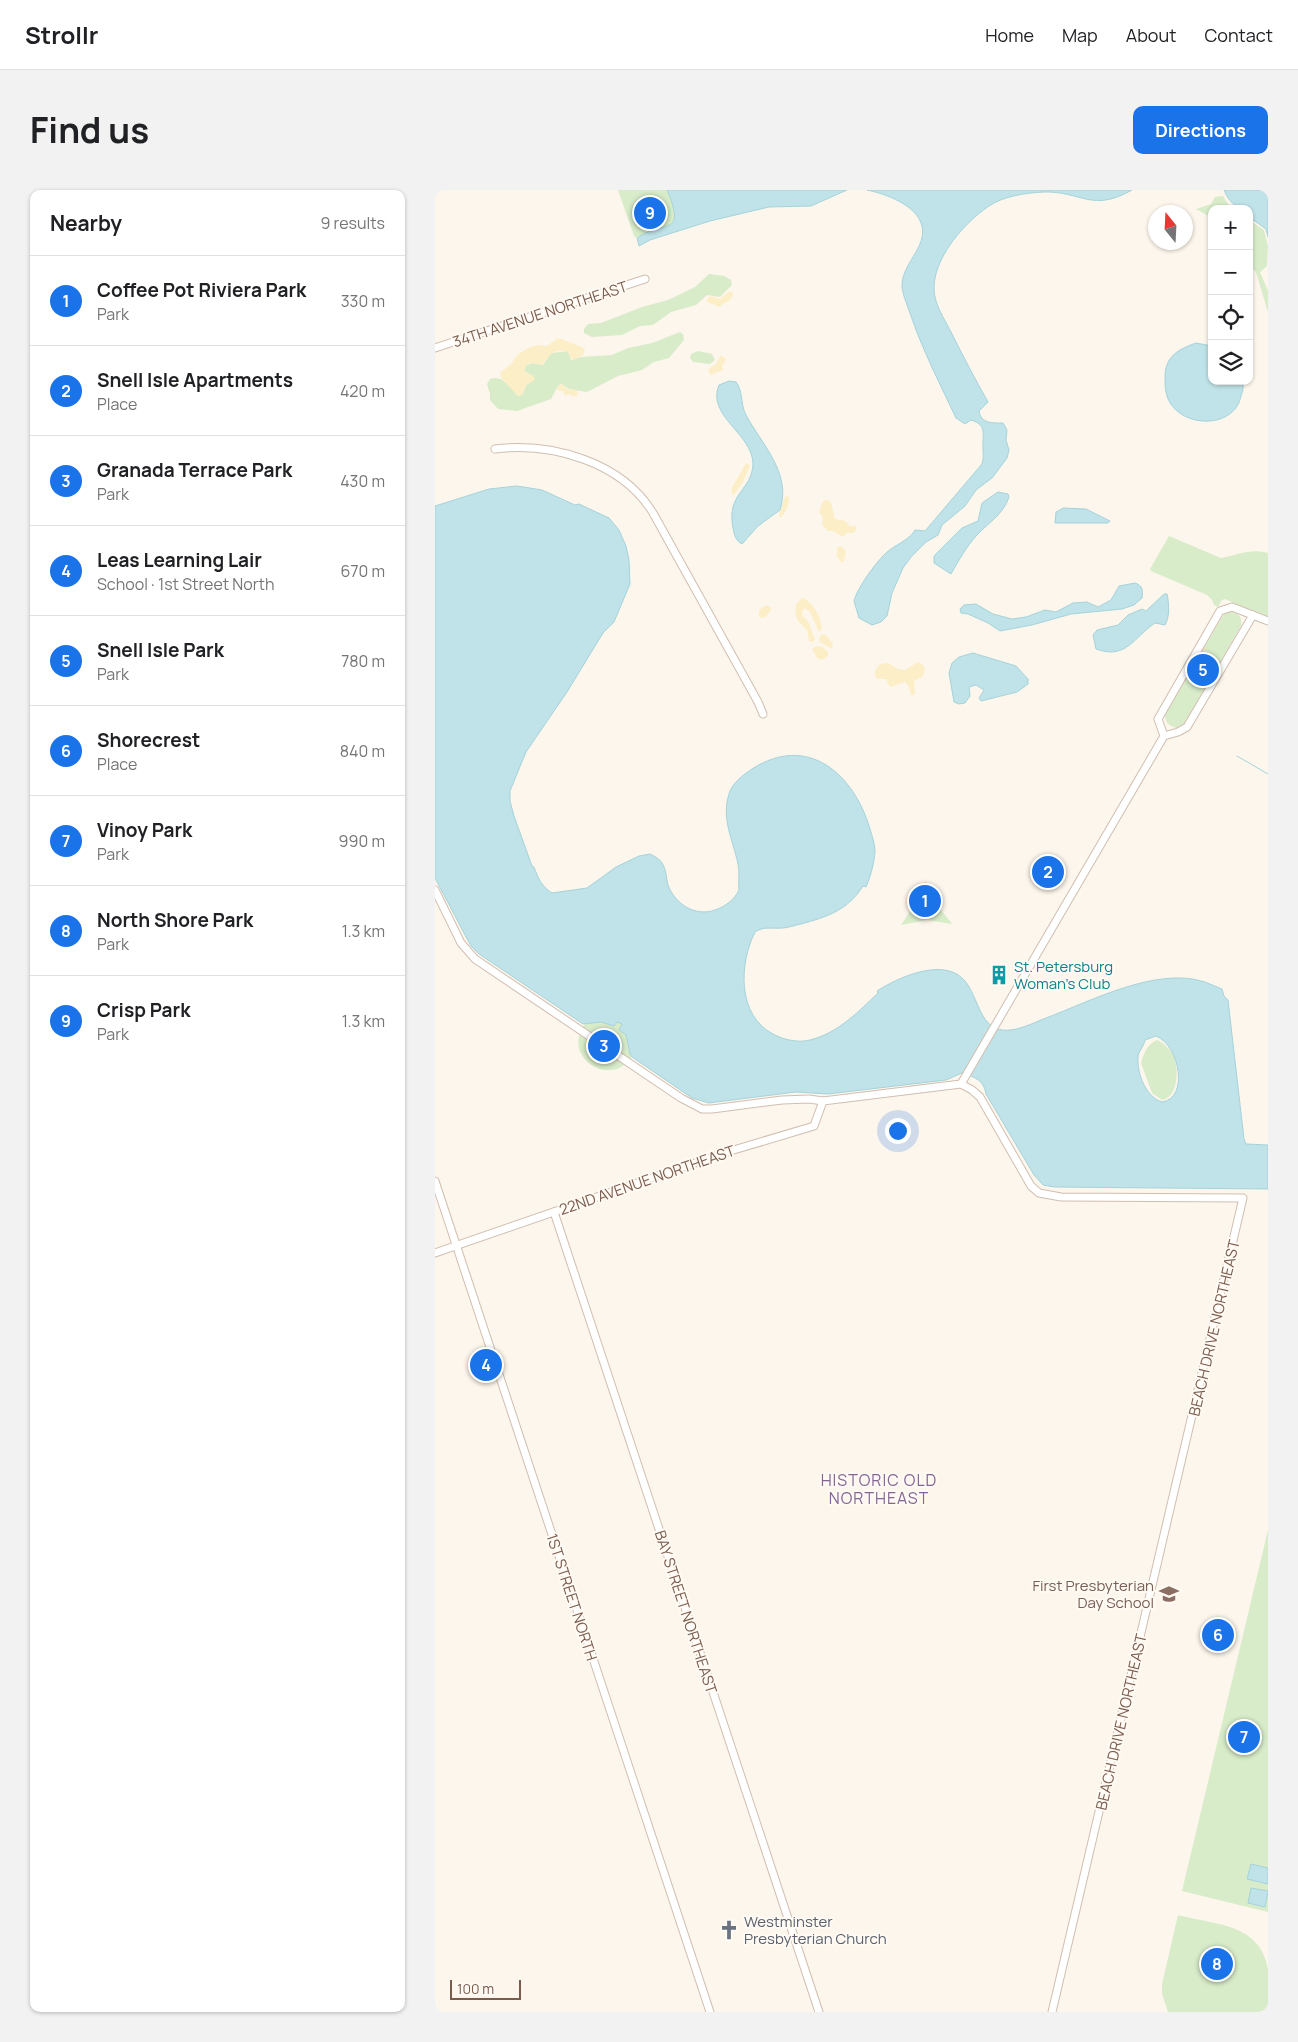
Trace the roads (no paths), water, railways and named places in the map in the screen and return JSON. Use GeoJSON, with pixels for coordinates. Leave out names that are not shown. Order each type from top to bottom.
{"type":"FeatureCollection","features":[{"type":"Feature","properties":{"kind":"street","name":"34TH AVENUE NORTHEAST"},"geometry":{"type":"LineString","coordinates":[[435,348],[645,279]]}},
{"type":"Feature","properties":{"kind":"street"},"geometry":{"type":"LineString","coordinates":[[495,449],[532,447],[552,450],[615,474],[635,489],[646,501],[765,713]]}},
{"type":"Feature","properties":{"kind":"street"},"geometry":{"type":"LineString","coordinates":[[1164,736],[1158,719],[1216,616],[1223,609],[1232,607],[1268,621]]}},
{"type":"Feature","properties":{"kind":"street"},"geometry":{"type":"LineString","coordinates":[[435,890],[461,943],[475,959],[691,1104],[702,1109],[782,1100],[809,1099],[823,1101],[961,1084],[1164,736],[1187,727],[1253,615]]}},
{"type":"Feature","properties":{"kind":"street","name":"BEACH DRIVE NORTHEAST"},"geometry":{"type":"LineString","coordinates":[[961,1084],[981,1098],[1031,1186],[1039,1193],[1061,1197],[1243,1198],[1052,2012]]}},
{"type":"Feature","properties":{"kind":"street","name":"22ND AVENUE NORTHEAST"},"geometry":{"type":"LineString","coordinates":[[435,1253],[727,1152],[814,1126],[823,1101]]}},
{"type":"Feature","properties":{"kind":"street","name":"1ST STREET NORTH"},"geometry":{"type":"LineString","coordinates":[[435,1181],[710,2012]]}},
{"type":"Feature","properties":{"kind":"street","name":"BAY STREET NORTHEAST"},"geometry":{"type":"LineString","coordinates":[[554,1212],[819,2012]]}},
{"type":"Feature","properties":{"kind":"water"},"geometry":{"type":"Polygon","coordinates":[[[667,190],[847,190],[811,206],[769,207],[710,221],[650,240],[639,246],[637,238],[647,232],[670,225],[673,221],[675,215],[667,190]]]}},
{"type":"Feature","properties":{"kind":"water"},"geometry":{"type":"Polygon","coordinates":[[[867,190],[1132,190],[1107,200],[1087,199],[1068,194],[1044,192],[1008,197],[989,206],[979,214],[957,235],[948,248],[936,274],[934,288],[936,301],[988,402],[979,411],[980,415],[985,421],[1003,423],[1007,430],[1006,440],[1009,450],[1007,458],[992,478],[976,490],[965,506],[942,525],[938,535],[926,542],[911,557],[903,568],[892,593],[887,616],[881,622],[872,625],[859,618],[854,601],[859,589],[886,553],[915,530],[925,531],[982,464],[983,431],[976,422],[971,420],[965,424],[956,418],[926,355],[904,298],[902,287],[905,271],[918,249],[923,234],[919,219],[914,212],[900,202],[883,194],[867,190]]]}},
{"type":"Feature","properties":{"kind":"water"},"geometry":{"type":"Polygon","coordinates":[[[1224,190],[1268,190],[1268,237],[1266,229],[1253,220],[1253,205],[1235,205],[1224,190]]]}},
{"type":"Feature","properties":{"kind":"water"},"geometry":{"type":"Polygon","coordinates":[[[1196,343],[1208,345],[1208,385],[1243,385],[1236,407],[1228,415],[1217,420],[1205,421],[1193,419],[1173,407],[1166,394],[1167,364],[1174,354],[1196,343]]]}},
{"type":"Feature","properties":{"kind":"water"},"geometry":{"type":"Polygon","coordinates":[[[729,381],[736,382],[738,385],[744,412],[767,448],[779,472],[782,484],[783,497],[780,510],[758,526],[742,544],[734,533],[733,507],[752,473],[753,464],[751,453],[746,443],[724,416],[719,406],[717,396],[719,385],[729,381]]]}},
{"type":"Feature","properties":{"kind":"water"},"geometry":{"type":"Polygon","coordinates":[[[517,486],[542,490],[609,518],[619,530],[626,546],[629,560],[630,584],[614,622],[603,633],[567,692],[526,752],[510,791],[510,801],[514,816],[532,866],[546,888],[552,893],[587,888],[616,867],[639,856],[650,854],[662,863],[671,892],[681,903],[700,912],[708,912],[722,907],[739,890],[739,867],[726,812],[729,794],[733,786],[749,771],[772,759],[792,755],[810,758],[826,765],[840,776],[853,791],[863,809],[870,829],[875,848],[874,860],[866,887],[863,886],[844,907],[801,924],[784,928],[764,928],[755,932],[746,959],[744,988],[747,1002],[753,1015],[761,1025],[773,1034],[791,1040],[805,1041],[820,1037],[847,1021],[878,993],[877,991],[907,976],[931,970],[953,972],[962,978],[972,992],[988,1023],[1002,1030],[1024,1027],[1103,995],[1145,982],[1166,978],[1186,978],[1205,982],[1222,989],[1224,996],[1228,1000],[1244,1139],[1246,1144],[1268,1145],[1268,1189],[1054,1187],[1043,1185],[1034,1175],[986,1094],[981,1082],[962,1073],[946,1080],[828,1094],[796,1092],[709,1103],[692,1098],[632,1057],[626,1035],[619,1030],[622,1024],[617,1022],[614,1026],[601,1022],[583,1024],[479,954],[471,946],[435,878],[435,506],[489,489],[517,486]],[[1156,1036],[1145,1040],[1138,1058],[1139,1071],[1147,1090],[1162,1102],[1170,1098],[1176,1091],[1178,1082],[1176,1060],[1164,1042],[1156,1036]]]}},
{"type":"Feature","properties":{"kind":"water"},"geometry":{"type":"Polygon","coordinates":[[[998,492],[1008,494],[1009,497],[1003,509],[973,540],[951,574],[934,563],[934,556],[962,528],[978,521],[982,503],[998,492]]]}},
{"type":"Feature","properties":{"kind":"water"},"geometry":{"type":"Polygon","coordinates":[[[1063,508],[1086,509],[1110,521],[1108,523],[1055,523],[1056,512],[1063,508]]]}},
{"type":"Feature","properties":{"kind":"water"},"geometry":{"type":"Polygon","coordinates":[[[1135,583],[1142,589],[1142,598],[1134,605],[1122,609],[1071,614],[1032,625],[1000,631],[988,623],[961,613],[960,609],[964,605],[976,604],[993,614],[1012,619],[1026,617],[1045,610],[1056,612],[1073,603],[1087,602],[1098,607],[1111,600],[1119,586],[1135,583]]]}},
{"type":"Feature","properties":{"kind":"water"},"geometry":{"type":"Polygon","coordinates":[[[1164,594],[1167,594],[1169,606],[1165,625],[1155,623],[1122,650],[1106,652],[1096,649],[1093,635],[1097,630],[1118,625],[1128,615],[1142,609],[1146,611],[1164,594]]]}},
{"type":"Feature","properties":{"kind":"water"},"geometry":{"type":"Polygon","coordinates":[[[973,653],[1016,666],[1028,679],[1028,684],[1017,692],[981,701],[979,698],[984,690],[976,685],[969,687],[970,696],[965,703],[959,704],[954,702],[949,673],[952,663],[959,657],[973,653]]]}},
{"type":"Feature","properties":{"kind":"water"},"geometry":{"type":"Polygon","coordinates":[[[1251,1864],[1268,1868],[1268,1884],[1247,1879],[1251,1864]]]}},
{"type":"Feature","properties":{"kind":"water"},"geometry":{"type":"Polygon","coordinates":[[[1251,1888],[1268,1891],[1265,1907],[1248,1903],[1251,1888]]]}},
{"type":"Feature","properties":{"kind":"waterway"},"geometry":{"type":"LineString","coordinates":[[1237,756],[1268,774]]}},
{"type":"Feature","properties":{"kind":"place","name":"Crisp Park"},"geometry":{"type":"Point","coordinates":[650,213]}},
{"type":"Feature","properties":{"kind":"place","name":"Snell Isle Park"},"geometry":{"type":"Point","coordinates":[1203,670]}},
{"type":"Feature","properties":{"kind":"place","name":"Snell Isle Apartments"},"geometry":{"type":"Point","coordinates":[1048,872]}},
{"type":"Feature","properties":{"kind":"place","name":"Coffee Pot Riviera Park"},"geometry":{"type":"Point","coordinates":[925,901]}},
{"type":"Feature","properties":{"kind":"place","name":"St. Petersburg Woman's Club"},"geometry":{"type":"Point","coordinates":[999,975]}},
{"type":"Feature","properties":{"kind":"place","name":"Granada Terrace Park"},"geometry":{"type":"Point","coordinates":[604,1046]}},
{"type":"Feature","properties":{"kind":"place","name":"Leas Learning Lair"},"geometry":{"type":"Point","coordinates":[486,1365]}},
{"type":"Feature","properties":{"kind":"place","name":"First Presbyterian Day School"},"geometry":{"type":"Point","coordinates":[1169,1594]}},
{"type":"Feature","properties":{"kind":"place","name":"Shorecrest"},"geometry":{"type":"Point","coordinates":[1218,1635]}},
{"type":"Feature","properties":{"kind":"place","name":"Vinoy Park"},"geometry":{"type":"Point","coordinates":[1244,1737]}},
{"type":"Feature","properties":{"kind":"place","name":"Westminster Presbyterian Church"},"geometry":{"type":"Point","coordinates":[729,1930]}},
{"type":"Feature","properties":{"kind":"place","name":"North Shore Park"},"geometry":{"type":"Point","coordinates":[1217,1964]}},
{"type":"Feature","properties":{"kind":"district","name":"HISTORIC OLD NORTHEAST"},"geometry":{"type":"Point","coordinates":[879,1489]}}]}
